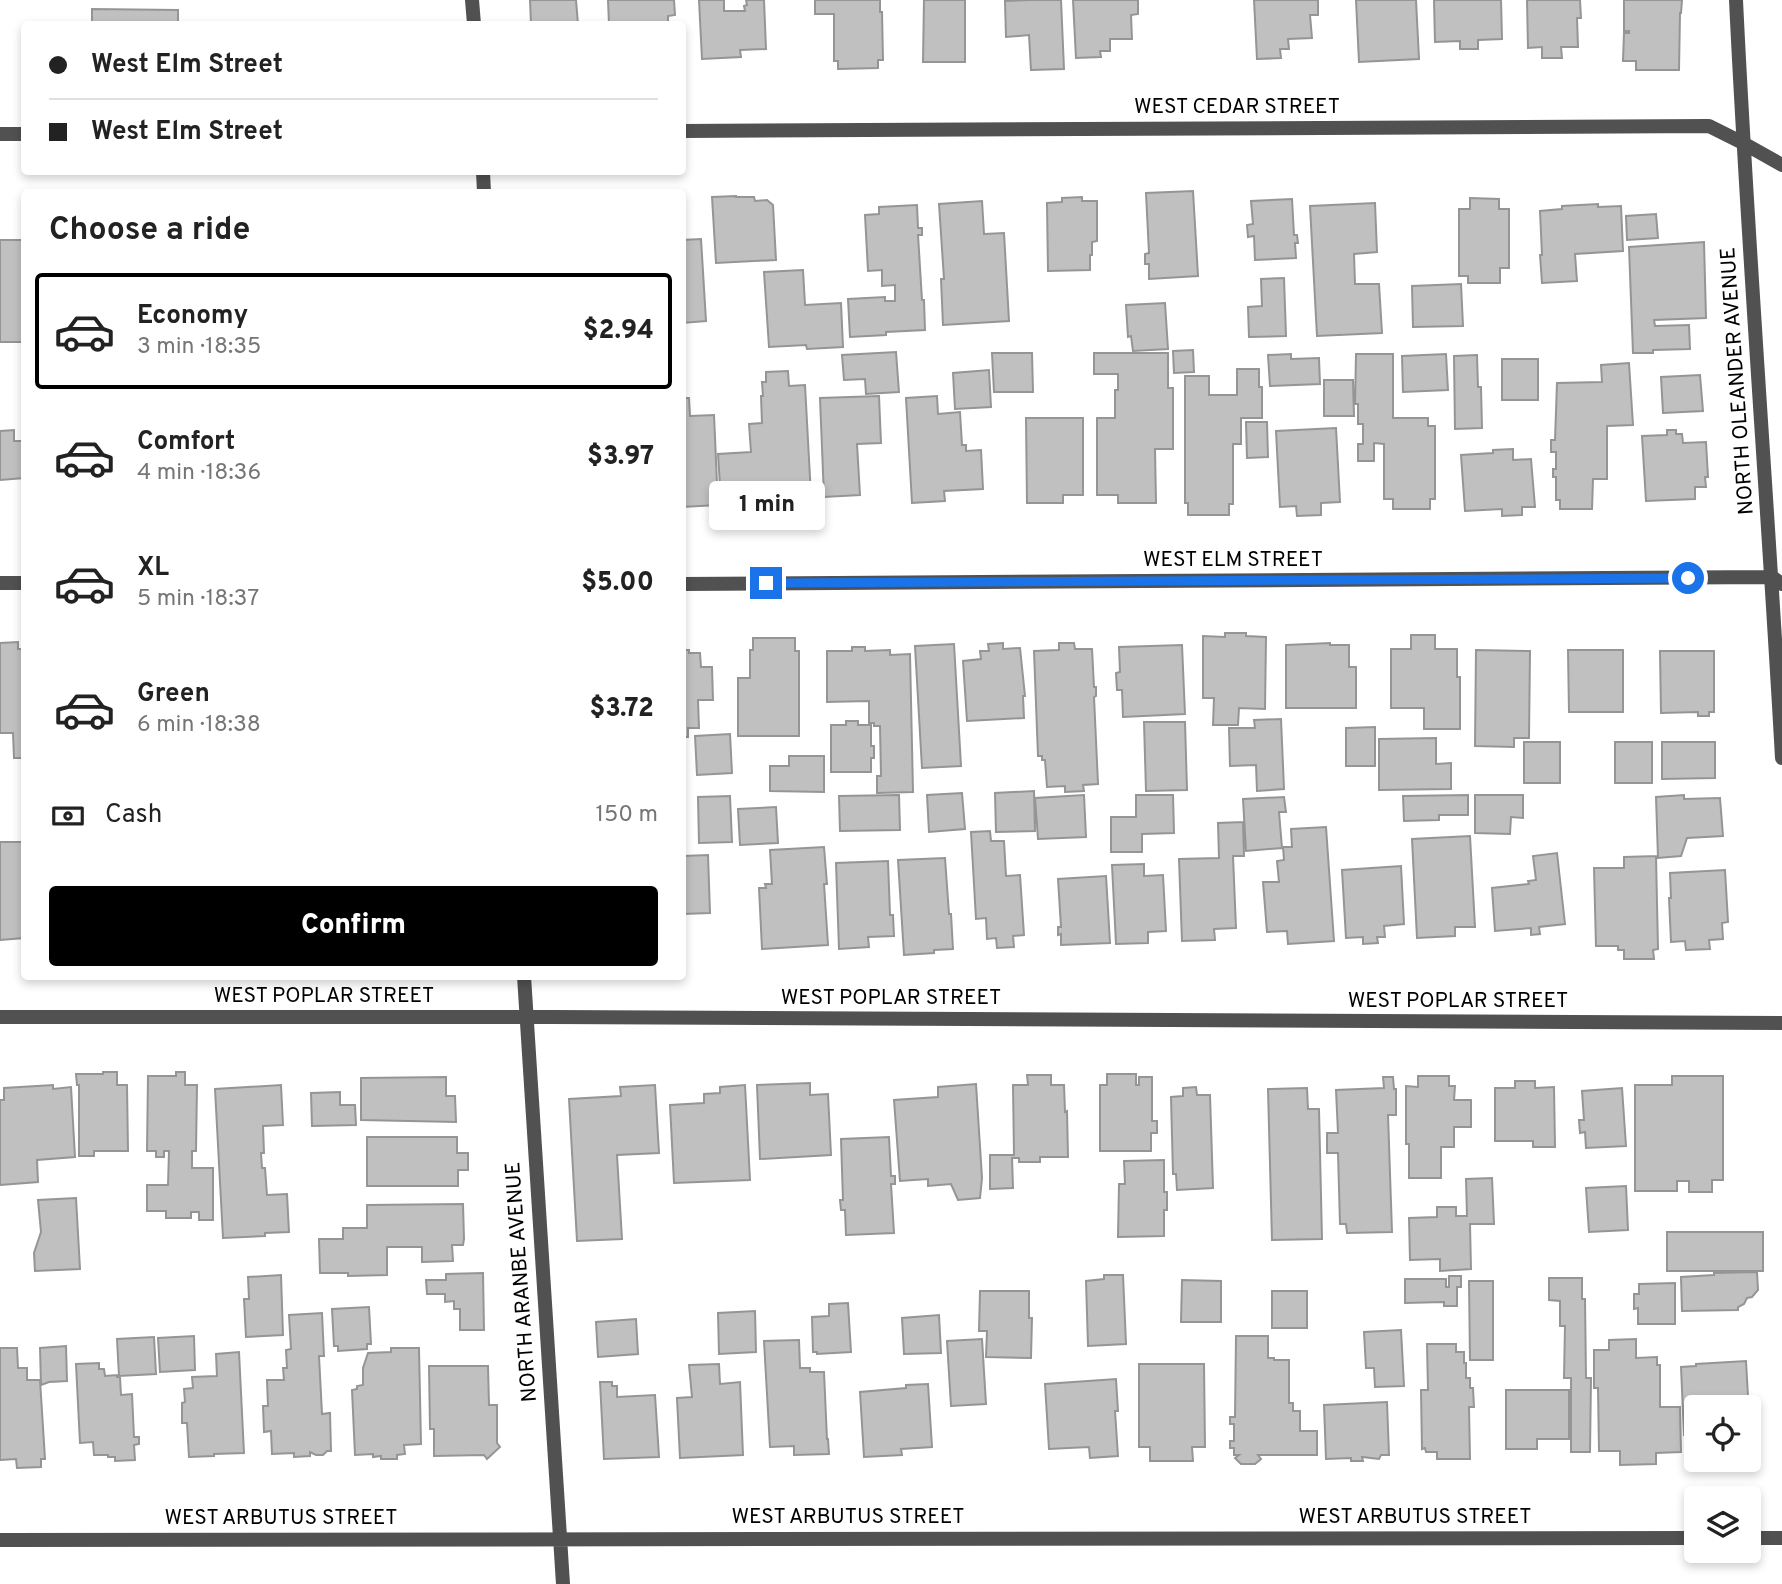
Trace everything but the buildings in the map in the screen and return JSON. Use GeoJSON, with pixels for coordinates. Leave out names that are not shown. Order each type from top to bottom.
{"type":"FeatureCollection","features":[{"type":"Feature","properties":{"kind":"street"},"geometry":{"type":"LineString","coordinates":[[472,0],[474,21]]}},
{"type":"Feature","properties":{"kind":"street","name":"NORTH OLEANDER AVENUE"},"geometry":{"type":"LineString","coordinates":[[1736,0],[1743,142],[1777,581],[1782,758]]}},
{"type":"Feature","properties":{"kind":"street","name":"WEST CEDAR STREET"},"geometry":{"type":"LineString","coordinates":[[686,131],[1709,126],[1782,165]]}},
{"type":"Feature","properties":{"kind":"street"},"geometry":{"type":"LineString","coordinates":[[0,134],[21,134]]}},
{"type":"Feature","properties":{"kind":"street","name":"WEST ELM STREET"},"geometry":{"type":"LineString","coordinates":[[686,584],[1777,581]]}},
{"type":"Feature","properties":{"kind":"street"},"geometry":{"type":"LineString","coordinates":[[0,583],[21,583]]}},
{"type":"Feature","properties":{"kind":"street","name":"NORTH ARANBE AVENUE"},"geometry":{"type":"LineString","coordinates":[[524,980],[563,1584]]}},
{"type":"Feature","properties":{"kind":"street","name":"WEST POPLAR STREET"},"geometry":{"type":"LineString","coordinates":[[0,1017],[1782,1024]]}},
{"type":"Feature","properties":{"kind":"street","name":"WEST ARBUTUS STREET"},"geometry":{"type":"LineString","coordinates":[[0,1540],[1684,1538]]}},
{"type":"Feature","properties":{"kind":"street"},"geometry":{"type":"LineString","coordinates":[[1761,1538],[1782,1538]]}},
{"type":"Feature","properties":{"kind":"route"},"geometry":{"type":"LineString","coordinates":[[766,583],[1688,578]]}}]}
